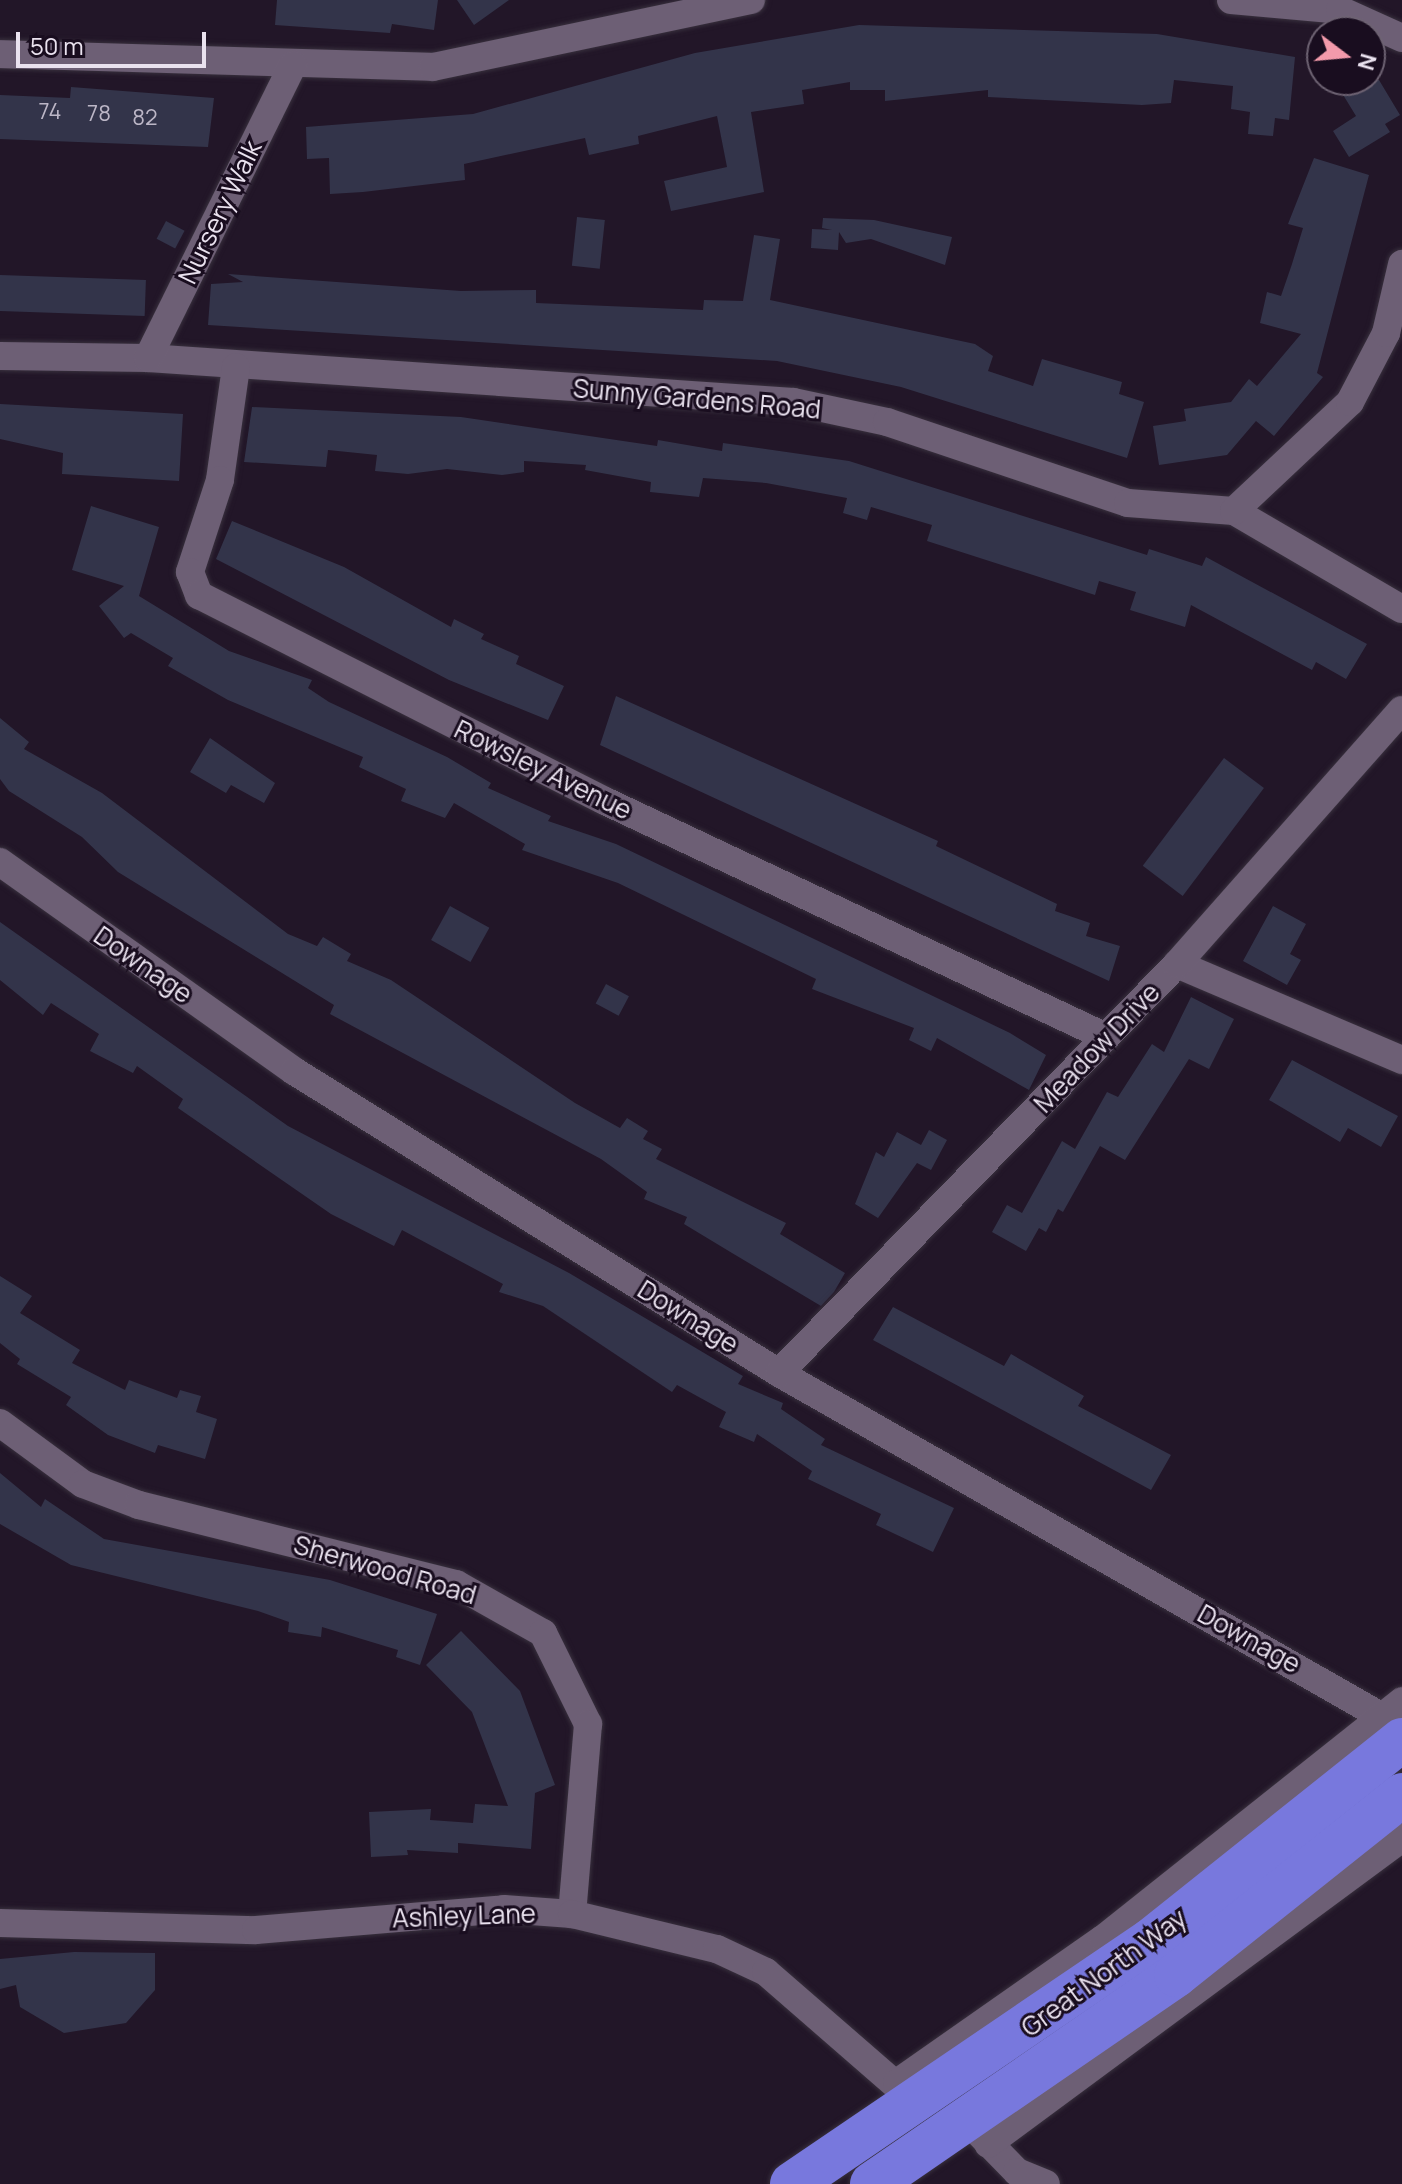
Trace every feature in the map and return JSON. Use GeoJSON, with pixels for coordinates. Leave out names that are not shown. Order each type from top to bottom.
{"type":"FeatureCollection","features":[{"type":"Feature","properties":{"kind":"highway","name":"Great North Way"},"geometry":{"type":"LineString","coordinates":[[792,2184],[908,2093],[1150,1941],[1398,1722]]}},
{"type":"Feature","properties":{"kind":"highway","name":"Great North Way"},"geometry":{"type":"LineString","coordinates":[[872,2184],[978,2132],[1402,1795]]}},
{"type":"Feature","properties":{"kind":"street"},"geometry":{"type":"LineString","coordinates":[[0,54],[433,67],[751,0]]}},
{"type":"Feature","properties":{"kind":"street"},"geometry":{"type":"LineString","coordinates":[[1231,0],[1282,4],[1364,17],[1402,38]]}},
{"type":"Feature","properties":{"kind":"street","name":"Nursery Walk"},"geometry":{"type":"LineString","coordinates":[[148,358],[293,65]]}},
{"type":"Feature","properties":{"kind":"street"},"geometry":{"type":"LineString","coordinates":[[1234,511],[1350,402],[1381,344],[1402,264]]}},
{"type":"Feature","properties":{"kind":"street","name":"Sunny Gardens Road"},"geometry":{"type":"LineString","coordinates":[[0,356],[148,358],[236,367],[794,402],[887,422],[1128,503],[1234,511],[1402,609]]}},
{"type":"Feature","properties":{"kind":"street","name":"Rowsley Avenue"},"geometry":{"type":"LineString","coordinates":[[236,367],[220,480],[190,572],[199,595],[591,794],[1106,1037]]}},
{"type":"Feature","properties":{"kind":"street","name":"Meadow Drive"},"geometry":{"type":"LineString","coordinates":[[779,1373],[1177,964],[1402,710]]}},
{"type":"Feature","properties":{"kind":"street","name":"Downage"},"geometry":{"type":"LineString","coordinates":[[0,862],[294,1071],[779,1373],[1398,1722]]}},
{"type":"Feature","properties":{"kind":"street"},"geometry":{"type":"LineString","coordinates":[[1177,964],[1402,1060]]}},
{"type":"Feature","properties":{"kind":"street","name":"Sherwood Road"},"geometry":{"type":"LineString","coordinates":[[0,1423],[83,1484],[139,1505],[456,1584],[543,1633],[588,1724],[572,1914]]}},
{"type":"Feature","properties":{"kind":"street","name":"Great North Way"},"geometry":{"type":"LineString","coordinates":[[978,2132],[1402,1838]]}},
{"type":"Feature","properties":{"kind":"street","name":"Ashley Lane"},"geometry":{"type":"LineString","coordinates":[[0,1923],[256,1930],[504,1909],[572,1914],[717,1949],[766,1972],[908,2093]]}},
{"type":"Feature","properties":{"kind":"street"},"geometry":{"type":"LineString","coordinates":[[978,2132],[1017,2172],[1046,2184]]}},
{"type":"Feature","properties":{"kind":"building"},"geometry":{"type":"Polygon","coordinates":[[[277,0],[438,0],[434,30],[392,24],[390,33],[275,25],[277,0]]]}},
{"type":"Feature","properties":{"kind":"building"},"geometry":{"type":"Polygon","coordinates":[[[457,0],[509,0],[474,25],[457,0]]]}},
{"type":"Feature","properties":{"kind":"building"},"geometry":{"type":"Polygon","coordinates":[[[859,25],[1157,34],[1295,57],[1289,120],[1275,118],[1273,136],[1248,134],[1250,112],[1231,109],[1233,86],[1174,80],[1171,103],[1142,105],[988,97],[988,90],[885,101],[885,90],[850,90],[850,82],[802,90],[804,104],[751,112],[764,192],[671,211],[664,181],[727,167],[717,116],[638,136],[639,144],[589,155],[585,138],[464,164],[465,180],[363,192],[330,194],[329,158],[307,159],[306,127],[473,114],[695,53],[859,25]]]}},
{"type":"Feature","properties":{"kind":"building"},"geometry":{"type":"Polygon","coordinates":[[[71,87],[214,98],[208,147],[0,139],[0,95],[70,98],[71,87]]]}},
{"type":"Feature","properties":{"kind":"building"},"geometry":{"type":"Polygon","coordinates":[[[1386,92],[1400,115],[1385,124],[1390,132],[1349,157],[1333,131],[1356,116],[1344,96],[1386,96],[1386,92]]]}},
{"type":"Feature","properties":{"kind":"building"},"geometry":{"type":"Polygon","coordinates":[[[1314,158],[1369,175],[1317,373],[1323,377],[1274,436],[1256,421],[1227,455],[1159,465],[1153,426],[1186,421],[1184,409],[1231,402],[1249,379],[1257,386],[1301,334],[1260,323],[1267,292],[1281,296],[1292,264],[1303,228],[1288,224],[1314,158]]]}},
{"type":"Feature","properties":{"kind":"building"},"geometry":{"type":"Polygon","coordinates":[[[577,217],[605,220],[600,269],[572,266],[577,217]]]}},
{"type":"Feature","properties":{"kind":"building"},"geometry":{"type":"Polygon","coordinates":[[[823,218],[874,220],[952,237],[945,265],[871,239],[846,243],[839,232],[838,250],[811,248],[812,229],[832,230],[822,228],[823,218]]]}},
{"type":"Feature","properties":{"kind":"building"},"geometry":{"type":"Polygon","coordinates":[[[166,221],[185,231],[175,249],[157,239],[166,221]]]}},
{"type":"Feature","properties":{"kind":"building"},"geometry":{"type":"Polygon","coordinates":[[[754,235],[780,239],[770,300],[975,344],[993,356],[988,371],[1033,386],[1042,359],[1122,382],[1119,394],[1144,402],[1127,458],[901,387],[777,361],[208,325],[211,284],[243,282],[228,274],[461,291],[536,290],[536,303],[703,310],[704,300],[743,301],[754,235]]]}},
{"type":"Feature","properties":{"kind":"building"},"geometry":{"type":"Polygon","coordinates":[[[0,275],[146,280],[145,316],[0,311],[0,275]]]}},
{"type":"Feature","properties":{"kind":"building"},"geometry":{"type":"Polygon","coordinates":[[[0,404],[183,414],[179,481],[62,474],[63,453],[0,439],[0,404]]]}},
{"type":"Feature","properties":{"kind":"building"},"geometry":{"type":"Polygon","coordinates":[[[252,407],[461,417],[657,446],[658,440],[722,451],[723,443],[849,461],[1147,555],[1149,549],[1202,566],[1206,557],[1367,644],[1346,679],[1316,662],[1312,670],[1191,605],[1185,627],[1130,610],[1136,592],[1099,581],[1095,595],[927,541],[932,525],[871,507],[867,520],[843,513],[847,498],[766,483],[703,478],[699,497],[650,492],[651,482],[585,470],[586,465],[524,461],[524,472],[502,475],[447,469],[408,474],[375,471],[377,455],[328,450],[326,467],[244,462],[252,407]]]}},
{"type":"Feature","properties":{"kind":"building"},"geometry":{"type":"Polygon","coordinates":[[[91,506],[159,527],[139,596],[229,651],[312,680],[308,688],[329,702],[447,757],[491,783],[488,788],[551,816],[548,821],[616,844],[1010,1033],[1046,1055],[1029,1090],[937,1038],[931,1051],[909,1040],[914,1028],[812,989],[816,979],[618,883],[522,850],[525,844],[454,803],[445,818],[401,801],[406,789],[359,767],[363,757],[228,700],[168,666],[173,658],[131,633],[124,638],[99,606],[124,586],[72,570],[91,506]]]}},
{"type":"Feature","properties":{"kind":"building"},"geometry":{"type":"Polygon","coordinates":[[[232,521],[344,567],[451,627],[454,619],[484,634],[481,639],[519,656],[516,664],[564,686],[548,720],[449,680],[216,559],[232,521]]]}},
{"type":"Feature","properties":{"kind":"building"},"geometry":{"type":"Polygon","coordinates":[[[616,696],[938,841],[936,846],[1057,904],[1055,911],[1090,923],[1086,936],[1120,946],[1109,981],[600,745],[616,696]]]}},
{"type":"Feature","properties":{"kind":"building"},"geometry":{"type":"Polygon","coordinates":[[[0,718],[29,742],[24,749],[102,793],[288,934],[317,946],[323,937],[351,954],[347,961],[391,980],[575,1103],[620,1128],[627,1118],[648,1131],[643,1139],[662,1149],[656,1159],[786,1223],[780,1234],[845,1273],[834,1292],[821,1306],[684,1224],[687,1217],[644,1199],[647,1192],[601,1159],[330,1014],[334,1005],[118,872],[82,837],[9,791],[0,779],[0,718]]]}},
{"type":"Feature","properties":{"kind":"building"},"geometry":{"type":"Polygon","coordinates":[[[210,738],[275,783],[264,803],[231,785],[226,793],[190,772],[210,738]]]}},
{"type":"Feature","properties":{"kind":"building"},"geometry":{"type":"Polygon","coordinates":[[[1224,758],[1264,788],[1183,896],[1143,866],[1224,758]]]}},
{"type":"Feature","properties":{"kind":"building"},"geometry":{"type":"Polygon","coordinates":[[[450,906],[489,928],[470,962],[431,940],[450,906]]]}},
{"type":"Feature","properties":{"kind":"building"},"geometry":{"type":"Polygon","coordinates":[[[1273,906],[1306,924],[1290,954],[1301,960],[1287,985],[1243,961],[1273,906]]]}},
{"type":"Feature","properties":{"kind":"building"},"geometry":{"type":"Polygon","coordinates":[[[0,922],[288,1126],[569,1273],[743,1376],[738,1384],[783,1403],[781,1409],[825,1439],[821,1445],[954,1508],[933,1552],[876,1525],[881,1514],[808,1479],[812,1471],[757,1434],[754,1442],[719,1427],[726,1412],[677,1385],[672,1392],[543,1306],[499,1292],[503,1284],[402,1230],[394,1246],[331,1214],[178,1108],[183,1099],[137,1066],[133,1073],[90,1051],[99,1034],[51,1003],[43,1015],[0,980],[0,922]]]}},
{"type":"Feature","properties":{"kind":"building"},"geometry":{"type":"Polygon","coordinates":[[[606,984],[629,996],[619,1016],[596,1003],[606,984]]]}},
{"type":"Feature","properties":{"kind":"building"},"geometry":{"type":"Polygon","coordinates":[[[1191,997],[1234,1019],[1209,1069],[1189,1059],[1125,1160],[1100,1146],[1063,1212],[1058,1209],[1046,1232],[1039,1228],[1026,1251],[992,1232],[1007,1205],[1022,1213],[1062,1141],[1075,1149],[1107,1092],[1118,1097],[1152,1044],[1164,1052],[1191,997]]]}},
{"type":"Feature","properties":{"kind":"building"},"geometry":{"type":"Polygon","coordinates":[[[1292,1060],[1398,1116],[1381,1147],[1348,1128],[1340,1142],[1269,1100],[1292,1060]]]}},
{"type":"Feature","properties":{"kind":"building"},"geometry":{"type":"Polygon","coordinates":[[[929,1130],[947,1140],[931,1170],[917,1163],[878,1218],[855,1204],[876,1152],[884,1157],[897,1132],[921,1145],[929,1130]]]}},
{"type":"Feature","properties":{"kind":"building"},"geometry":{"type":"Polygon","coordinates":[[[0,1276],[32,1296],[20,1313],[80,1350],[72,1363],[125,1390],[129,1380],[177,1398],[180,1390],[201,1396],[196,1412],[217,1419],[205,1459],[158,1445],[155,1453],[108,1435],[66,1405],[71,1397],[17,1364],[20,1359],[0,1343],[0,1276]]]}},
{"type":"Feature","properties":{"kind":"building"},"geometry":{"type":"Polygon","coordinates":[[[893,1307],[1004,1366],[1011,1354],[1084,1396],[1078,1406],[1171,1455],[1151,1490],[873,1340],[893,1307]]]}},
{"type":"Feature","properties":{"kind":"building"},"geometry":{"type":"Polygon","coordinates":[[[0,1473],[41,1507],[45,1499],[104,1539],[330,1580],[437,1614],[420,1665],[396,1657],[398,1650],[322,1627],[321,1637],[288,1632],[289,1622],[258,1611],[71,1565],[0,1524],[0,1473]]]}},
{"type":"Feature","properties":{"kind":"building"},"geometry":{"type":"Polygon","coordinates":[[[461,1631],[520,1691],[555,1785],[535,1793],[531,1849],[458,1843],[458,1853],[407,1850],[408,1855],[371,1857],[369,1812],[431,1809],[430,1820],[473,1823],[475,1804],[508,1806],[472,1712],[426,1665],[461,1631]]]}},
{"type":"Feature","properties":{"kind":"building"},"geometry":{"type":"Polygon","coordinates":[[[74,1952],[155,1953],[155,1990],[126,2023],[64,2033],[20,2007],[16,1985],[0,1989],[0,1959],[74,1952]]]}}]}
